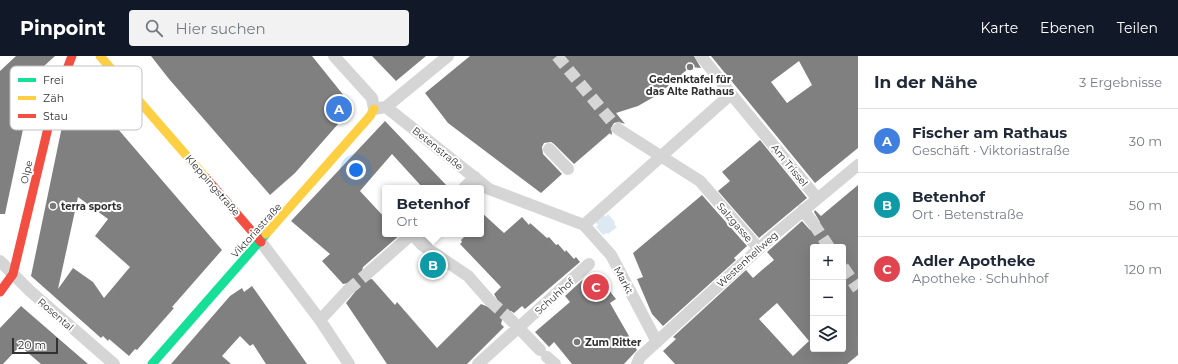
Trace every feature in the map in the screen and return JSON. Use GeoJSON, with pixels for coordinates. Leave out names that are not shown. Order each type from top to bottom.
{"type":"FeatureCollection","features":[{"type":"Feature","properties":{"kind":"street","name":"Olpe"},"geometry":{"type":"LineString","coordinates":[[68,66],[72,56]]}},
{"type":"Feature","properties":{"kind":"street","name":"Kleppingstraße"},"geometry":{"type":"LineString","coordinates":[[100,56],[109,66]]}},
{"type":"Feature","properties":{"kind":"street","name":"Betenstraße"},"geometry":{"type":"LineString","coordinates":[[334,56],[380,108],[475,178],[480,185]]}},
{"type":"Feature","properties":{"kind":"street"},"geometry":{"type":"LineString","coordinates":[[380,108],[448,56]]}},
{"type":"Feature","properties":{"kind":"street"},"geometry":{"type":"LineString","coordinates":[[584,225],[660,156],[732,94],[701,56]]}},
{"type":"Feature","properties":{"kind":"street","name":"Am Trissel"},"geometry":{"type":"LineString","coordinates":[[732,94],[817,198]]}},
{"type":"Feature","properties":{"kind":"street","name":"Kleppingstraße"},"geometry":{"type":"LineString","coordinates":[[142,103],[261,242],[320,320],[349,364]]}},
{"type":"Feature","properties":{"kind":"street","name":"Viktoriastraße"},"geometry":{"type":"LineString","coordinates":[[152,364],[362,126],[380,108]]}},
{"type":"Feature","properties":{"kind":"street"},"geometry":{"type":"LineString","coordinates":[[618,129],[660,156]]}},
{"type":"Feature","properties":{"kind":"street","name":"Olpe"},"geometry":{"type":"LineString","coordinates":[[0,292],[13,274],[48,130]]}},
{"type":"Feature","properties":{"kind":"street"},"geometry":{"type":"LineString","coordinates":[[549,149],[568,169]]}},
{"type":"Feature","properties":{"kind":"street","name":"Salzgasse"},"geometry":{"type":"LineString","coordinates":[[660,156],[700,181],[759,248]]}},
{"type":"Feature","properties":{"kind":"street","name":"Westenhellweg"},"geometry":{"type":"LineString","coordinates":[[641,362],[657,342],[759,248],[858,165]]}},
{"type":"Feature","properties":{"kind":"street"},"geometry":{"type":"LineString","coordinates":[[467,185],[475,178]]}},
{"type":"Feature","properties":{"kind":"street","name":"Betenstraße"},"geometry":{"type":"LineString","coordinates":[[485,192],[535,205]]}},
{"type":"Feature","properties":{"kind":"street","name":"Markt"},"geometry":{"type":"LineString","coordinates":[[535,205],[584,225],[611,255],[657,342]]}},
{"type":"Feature","properties":{"kind":"street"},"geometry":{"type":"LineString","coordinates":[[804,210],[813,224]]}},
{"type":"Feature","properties":{"kind":"street"},"geometry":{"type":"LineString","coordinates":[[368,273],[409,237]]}},
{"type":"Feature","properties":{"kind":"street"},"geometry":{"type":"LineString","coordinates":[[415,237],[422,245],[468,276],[490,300]]}},
{"type":"Feature","properties":{"kind":"street"},"geometry":{"type":"LineString","coordinates":[[422,245],[431,237]]}},
{"type":"Feature","properties":{"kind":"street","name":"Rosental"},"geometry":{"type":"LineString","coordinates":[[0,261],[114,364]]}},
{"type":"Feature","properties":{"kind":"street","name":"Schuhhof"},"geometry":{"type":"LineString","coordinates":[[478,364],[589,264]]}},
{"type":"Feature","properties":{"kind":"street"},"geometry":{"type":"LineString","coordinates":[[320,320],[348,290]]}},
{"type":"Feature","properties":{"kind":"street"},"geometry":{"type":"LineString","coordinates":[[508,318],[547,357]]}},
{"type":"Feature","properties":{"kind":"shaded area"},"geometry":{"type":"Polygon","coordinates":[[[608,214],[615,222],[614,224],[617,227],[608,234],[603,235],[596,227],[598,225],[595,222],[604,215],[605,217],[608,214]]]}},
{"type":"Feature","properties":{"kind":"building"},"geometry":{"type":"Polygon","coordinates":[[[16,56],[55,56],[44,66],[10,66],[10,130],[23,130],[5,214],[0,214],[0,71],[16,56]]]}},
{"type":"Feature","properties":{"kind":"building"},"geometry":{"type":"Polygon","coordinates":[[[151,56],[312,56],[353,107],[295,173],[270,195],[169,79],[151,56]]]}},
{"type":"Feature","properties":{"kind":"building"},"geometry":{"type":"Polygon","coordinates":[[[372,56],[426,56],[396,81],[372,56]]]}},
{"type":"Feature","properties":{"kind":"building"},"geometry":{"type":"Polygon","coordinates":[[[470,56],[694,56],[701,68],[690,67],[659,94],[638,106],[616,113],[625,124],[619,122],[614,123],[611,128],[612,134],[611,135],[610,133],[574,164],[554,144],[551,142],[544,143],[542,147],[543,154],[562,174],[541,193],[448,123],[425,93],[470,56]]]}},
{"type":"Feature","properties":{"kind":"building"},"geometry":{"type":"Polygon","coordinates":[[[711,56],[858,56],[858,148],[815,183],[711,56]],[[799,61],[771,82],[787,103],[812,85],[799,61]]]}},
{"type":"Feature","properties":{"kind":"building"},"geometry":{"type":"Polygon","coordinates":[[[385,121],[446,185],[420,185],[392,154],[360,191],[382,215],[382,237],[398,237],[363,267],[361,275],[365,280],[372,279],[395,305],[397,302],[437,348],[481,304],[491,308],[497,303],[497,299],[494,294],[501,287],[460,244],[464,237],[484,237],[484,215],[504,233],[522,217],[529,225],[530,223],[547,238],[549,237],[556,245],[558,244],[565,252],[566,250],[574,259],[576,257],[580,262],[525,309],[522,306],[514,313],[511,311],[504,312],[501,324],[504,327],[467,364],[387,364],[346,303],[355,292],[353,285],[349,283],[343,284],[322,261],[330,254],[291,221],[385,121]]]}},
{"type":"Feature","properties":{"kind":"building"},"geometry":{"type":"Polygon","coordinates":[[[61,130],[119,130],[222,250],[172,307],[174,308],[137,350],[135,349],[129,356],[109,339],[108,341],[103,336],[101,338],[31,276],[61,130]],[[78,197],[58,289],[73,268],[93,282],[104,298],[130,267],[95,236],[108,219],[78,197]]]}},
{"type":"Feature","properties":{"kind":"building"},"geometry":{"type":"Polygon","coordinates":[[[760,140],[807,198],[759,238],[718,191],[730,181],[722,172],[760,140]]]}},
{"type":"Feature","properties":{"kind":"building"},"geometry":{"type":"Polygon","coordinates":[[[858,185],[858,355],[847,364],[675,364],[663,351],[676,339],[673,337],[746,270],[753,278],[774,260],[767,252],[802,221],[810,230],[818,229],[820,222],[814,212],[815,210],[821,216],[858,185]],[[777,303],[759,319],[793,356],[809,341],[777,303]]]}},
{"type":"Feature","properties":{"kind":"building"},"geometry":{"type":"Polygon","coordinates":[[[702,195],[747,246],[734,258],[736,260],[663,326],[652,314],[637,279],[643,277],[633,253],[702,195]]]}},
{"type":"Feature","properties":{"kind":"building"},"geometry":{"type":"Polygon","coordinates":[[[590,273],[594,278],[597,275],[616,299],[610,303],[637,350],[624,364],[572,364],[554,342],[549,347],[535,332],[570,302],[565,296],[590,273]]]}},
{"type":"Feature","properties":{"kind":"building"},"geometry":{"type":"Polygon","coordinates":[[[252,286],[307,364],[266,364],[253,344],[250,346],[240,336],[222,356],[231,364],[171,364],[230,296],[242,288],[244,292],[252,286]]]}},
{"type":"Feature","properties":{"kind":"building"},"geometry":{"type":"Polygon","coordinates":[[[21,306],[88,364],[41,364],[20,346],[3,364],[0,364],[0,328],[21,306]]]}},
{"type":"Feature","properties":{"kind":"tunnel"},"geometry":{"type":"LineString","coordinates":[[557,56],[618,129]]}},
{"type":"Feature","properties":{"kind":"tunnel"},"geometry":{"type":"LineString","coordinates":[[813,223],[827,244]]}},
{"type":"Feature","properties":{"kind":"tunnel"},"geometry":{"type":"LineString","coordinates":[[846,271],[858,289]]}},
{"type":"Feature","properties":{"kind":"tunnel"},"geometry":{"type":"LineString","coordinates":[[348,290],[368,273]]}},
{"type":"Feature","properties":{"kind":"tunnel"},"geometry":{"type":"LineString","coordinates":[[490,301],[509,318]]}},
{"type":"Feature","properties":{"kind":"traffic: fast"},"geometry":{"type":"LineString","coordinates":[[152,364],[266,234]]}},
{"type":"Feature","properties":{"kind":"traffic: slow"},"geometry":{"type":"LineString","coordinates":[[100,56],[109,66]]}},
{"type":"Feature","properties":{"kind":"traffic: slow"},"geometry":{"type":"LineString","coordinates":[[142,104],[206,178]]}},
{"type":"Feature","properties":{"kind":"traffic: slow"},"geometry":{"type":"LineString","coordinates":[[266,234],[370,116],[374,109]]}},
{"type":"Feature","properties":{"kind":"traffic: jam"},"geometry":{"type":"LineString","coordinates":[[68,66],[72,56]]}},
{"type":"Feature","properties":{"kind":"traffic: jam"},"geometry":{"type":"LineString","coordinates":[[0,292],[13,274],[48,130]]}},
{"type":"Feature","properties":{"kind":"traffic: jam"},"geometry":{"type":"LineString","coordinates":[[206,178],[261,242]]}},
{"type":"Feature","properties":{"kind":"place","name":"Gedenktafel für das Alte Rathaus"},"geometry":{"type":"Point","coordinates":[690,67]}},
{"type":"Feature","properties":{"kind":"place","name":"Fischer am Rathaus"},"geometry":{"type":"Point","coordinates":[339,109]}},
{"type":"Feature","properties":{"kind":"place","name":"terra sports"},"geometry":{"type":"Point","coordinates":[53,206]}},
{"type":"Feature","properties":{"kind":"place","name":"Betenhof"},"geometry":{"type":"Point","coordinates":[433,265]}},
{"type":"Feature","properties":{"kind":"place","name":"Adler Apotheke"},"geometry":{"type":"Point","coordinates":[596,287]}},
{"type":"Feature","properties":{"kind":"place","name":"Zum Ritter"},"geometry":{"type":"Point","coordinates":[577,342]}}]}
